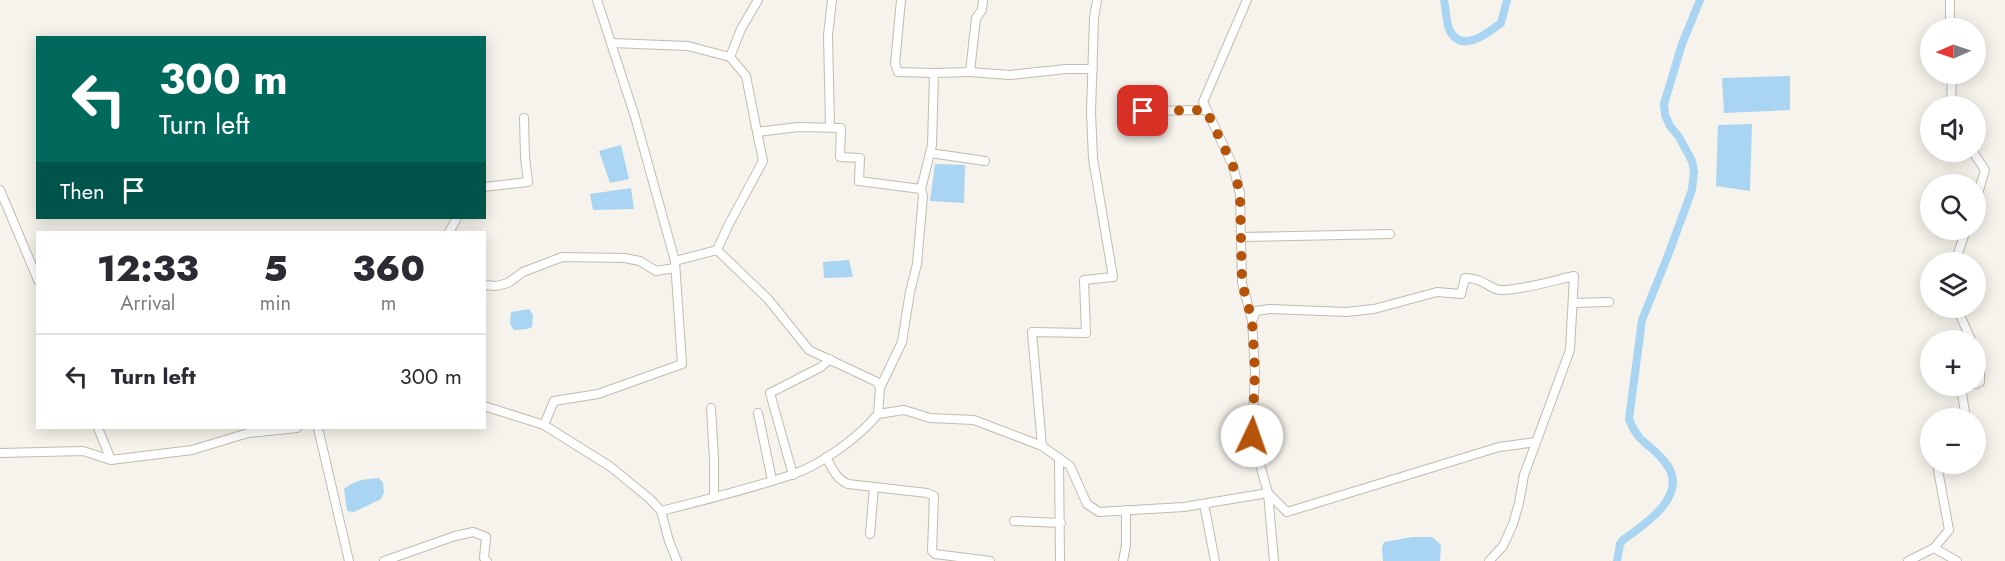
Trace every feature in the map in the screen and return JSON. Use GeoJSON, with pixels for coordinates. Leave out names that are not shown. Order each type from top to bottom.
{"type":"FeatureCollection","features":[{"type":"Feature","properties":{"kind":"street"},"geometry":{"type":"LineString","coordinates":[[544,425],[554,401],[598,394],[682,364],[675,264],[612,43],[597,0]]}},
{"type":"Feature","properties":{"kind":"street"},"geometry":{"type":"LineString","coordinates":[[730,57],[741,29],[758,0]]}},
{"type":"Feature","properties":{"kind":"street"},"geometry":{"type":"LineString","coordinates":[[830,126],[828,35],[832,0]]}},
{"type":"Feature","properties":{"kind":"street"},"geometry":{"type":"LineString","coordinates":[[901,0],[895,64],[898,72],[970,72],[1010,75],[1066,69],[1093,69]]}},
{"type":"Feature","properties":{"kind":"street"},"geometry":{"type":"LineString","coordinates":[[970,72],[976,18],[982,10],[983,0]]}},
{"type":"Feature","properties":{"kind":"street"},"geometry":{"type":"LineString","coordinates":[[1042,446],[1032,332],[1086,333],[1084,280],[1113,277],[1093,159],[1094,18],[1097,0]]}},
{"type":"Feature","properties":{"kind":"street"},"geometry":{"type":"LineString","coordinates":[[1247,0],[1203,102],[1233,166],[1240,194],[1242,283],[1252,320],[1255,372],[1252,436],[1268,493],[1274,561]]}},
{"type":"Feature","properties":{"kind":"street"},"geometry":{"type":"LineString","coordinates":[[1950,0],[1950,18]]}},
{"type":"Feature","properties":{"kind":"street"},"geometry":{"type":"LineString","coordinates":[[486,285],[496,286],[508,283],[523,272],[562,257],[624,258],[640,261],[656,271],[717,250],[763,161],[746,76],[730,57],[688,46],[612,43]]}},
{"type":"Feature","properties":{"kind":"street"},"geometry":{"type":"LineString","coordinates":[[662,512],[793,475],[826,457],[866,429],[878,414],[880,388],[902,342],[917,264],[923,196],[921,189],[932,145],[934,73]]}},
{"type":"Feature","properties":{"kind":"street"},"geometry":{"type":"LineString","coordinates":[[1143,111],[1206,110]]}},
{"type":"Feature","properties":{"kind":"street"},"geometry":{"type":"LineString","coordinates":[[486,187],[528,182],[524,118]]}},
{"type":"Feature","properties":{"kind":"street"},"geometry":{"type":"LineString","coordinates":[[757,132],[798,127],[841,128],[840,157],[860,158],[859,181],[921,189]]}},
{"type":"Feature","properties":{"kind":"street"},"geometry":{"type":"LineString","coordinates":[[930,153],[985,160]]}},
{"type":"Feature","properties":{"kind":"street"},"geometry":{"type":"LineString","coordinates":[[0,190],[36,275]]}},
{"type":"Feature","properties":{"kind":"street"},"geometry":{"type":"LineString","coordinates":[[1241,237],[1390,234]]}},
{"type":"Feature","properties":{"kind":"street"},"geometry":{"type":"LineString","coordinates":[[717,250],[768,299],[809,350],[872,378],[880,388]]}},
{"type":"Feature","properties":{"kind":"street"},"geometry":{"type":"LineString","coordinates":[[1252,320],[1256,311],[1269,309],[1346,312],[1374,309],[1437,292],[1461,294],[1466,278],[1477,278],[1498,290],[1574,276],[1570,350],[1524,475],[1513,524],[1503,546],[1489,561]]}},
{"type":"Feature","properties":{"kind":"street"},"geometry":{"type":"LineString","coordinates":[[1573,303],[1609,302]]}},
{"type":"Feature","properties":{"kind":"street"},"geometry":{"type":"LineString","coordinates":[[793,475],[770,393],[821,367],[830,359]]}},
{"type":"Feature","properties":{"kind":"street"},"geometry":{"type":"LineString","coordinates":[[486,407],[544,425],[612,467],[662,512],[677,561]]}},
{"type":"Feature","properties":{"kind":"street"},"geometry":{"type":"LineString","coordinates":[[711,408],[714,497]]}},
{"type":"Feature","properties":{"kind":"street"},"geometry":{"type":"LineString","coordinates":[[878,414],[904,410],[930,418],[974,420],[1042,446],[1070,466],[1087,504],[1099,512],[1184,507],[1268,493]]}},
{"type":"Feature","properties":{"kind":"street"},"geometry":{"type":"LineString","coordinates":[[758,413],[772,480]]}},
{"type":"Feature","properties":{"kind":"street"},"geometry":{"type":"LineString","coordinates":[[98,429],[111,460]]}},
{"type":"Feature","properties":{"kind":"street"},"geometry":{"type":"LineString","coordinates":[[0,453],[83,451],[111,460],[192,450],[248,433],[287,429]]}},
{"type":"Feature","properties":{"kind":"street"},"geometry":{"type":"LineString","coordinates":[[318,429],[349,561]]}},
{"type":"Feature","properties":{"kind":"street"},"geometry":{"type":"LineString","coordinates":[[1268,493],[1287,512],[1499,447],[1536,442]]}},
{"type":"Feature","properties":{"kind":"street"},"geometry":{"type":"LineString","coordinates":[[826,457],[841,481],[934,495],[932,551],[935,554],[990,561]]}},
{"type":"Feature","properties":{"kind":"street"},"geometry":{"type":"LineString","coordinates":[[1059,458],[1060,561]]}},
{"type":"Feature","properties":{"kind":"street"},"geometry":{"type":"LineString","coordinates":[[1908,561],[1934,548],[1949,530],[1939,474]]}},
{"type":"Feature","properties":{"kind":"street"},"geometry":{"type":"LineString","coordinates":[[870,534],[874,487]]}},
{"type":"Feature","properties":{"kind":"street"},"geometry":{"type":"LineString","coordinates":[[1204,504],[1215,561]]}},
{"type":"Feature","properties":{"kind":"street"},"geometry":{"type":"LineString","coordinates":[[1123,561],[1126,545],[1126,510]]}},
{"type":"Feature","properties":{"kind":"street"},"geometry":{"type":"LineString","coordinates":[[1014,521],[1061,523]]}},
{"type":"Feature","properties":{"kind":"street"},"geometry":{"type":"LineString","coordinates":[[384,561],[436,542],[473,532],[486,537],[484,558],[487,561]]}},
{"type":"Feature","properties":{"kind":"street"},"geometry":{"type":"LineString","coordinates":[[1934,548],[1957,561]]}},
{"type":"Feature","properties":{"kind":"water"},"geometry":{"type":"Polygon","coordinates":[[[1790,76],[1790,110],[1724,113],[1722,78],[1790,76]]]}},
{"type":"Feature","properties":{"kind":"water"},"geometry":{"type":"Polygon","coordinates":[[[1752,124],[1750,191],[1716,186],[1718,125],[1752,124]]]}},
{"type":"Feature","properties":{"kind":"water"},"geometry":{"type":"Polygon","coordinates":[[[621,145],[629,179],[610,183],[599,151],[621,145]]]}},
{"type":"Feature","properties":{"kind":"water"},"geometry":{"type":"Polygon","coordinates":[[[935,164],[965,165],[964,203],[930,201],[935,164]]]}},
{"type":"Feature","properties":{"kind":"water"},"geometry":{"type":"Polygon","coordinates":[[[631,188],[634,209],[593,210],[590,194],[631,188]]]}},
{"type":"Feature","properties":{"kind":"water"},"geometry":{"type":"Polygon","coordinates":[[[849,260],[853,277],[824,278],[823,262],[849,260]]]}},
{"type":"Feature","properties":{"kind":"water"},"geometry":{"type":"Polygon","coordinates":[[[529,309],[533,315],[532,327],[514,330],[510,324],[511,312],[529,309]]]}},
{"type":"Feature","properties":{"kind":"water"},"geometry":{"type":"Polygon","coordinates":[[[379,478],[383,483],[384,492],[381,499],[354,512],[347,511],[344,489],[360,480],[379,478]]]}},
{"type":"Feature","properties":{"kind":"water"},"geometry":{"type":"Polygon","coordinates":[[[1412,537],[1432,537],[1441,545],[1440,561],[1383,561],[1384,542],[1412,537]]]}},
{"type":"Feature","properties":{"kind":"waterway"},"geometry":{"type":"LineString","coordinates":[[1444,0],[1449,29],[1454,37],[1467,41],[1475,40],[1501,23],[1507,0]]}},
{"type":"Feature","properties":{"kind":"waterway"},"geometry":{"type":"LineString","coordinates":[[1617,561],[1620,544],[1663,506],[1670,496],[1673,484],[1671,473],[1664,461],[1641,439],[1629,419],[1642,320],[1692,190],[1694,171],[1692,161],[1670,126],[1665,115],[1664,104],[1682,44],[1700,0]]}},
{"type":"Feature","properties":{"kind":"route"},"geometry":{"type":"LineString","coordinates":[[1143,111],[1206,110],[1233,166],[1240,194],[1242,283],[1252,320],[1255,372],[1252,436]]}}]}
